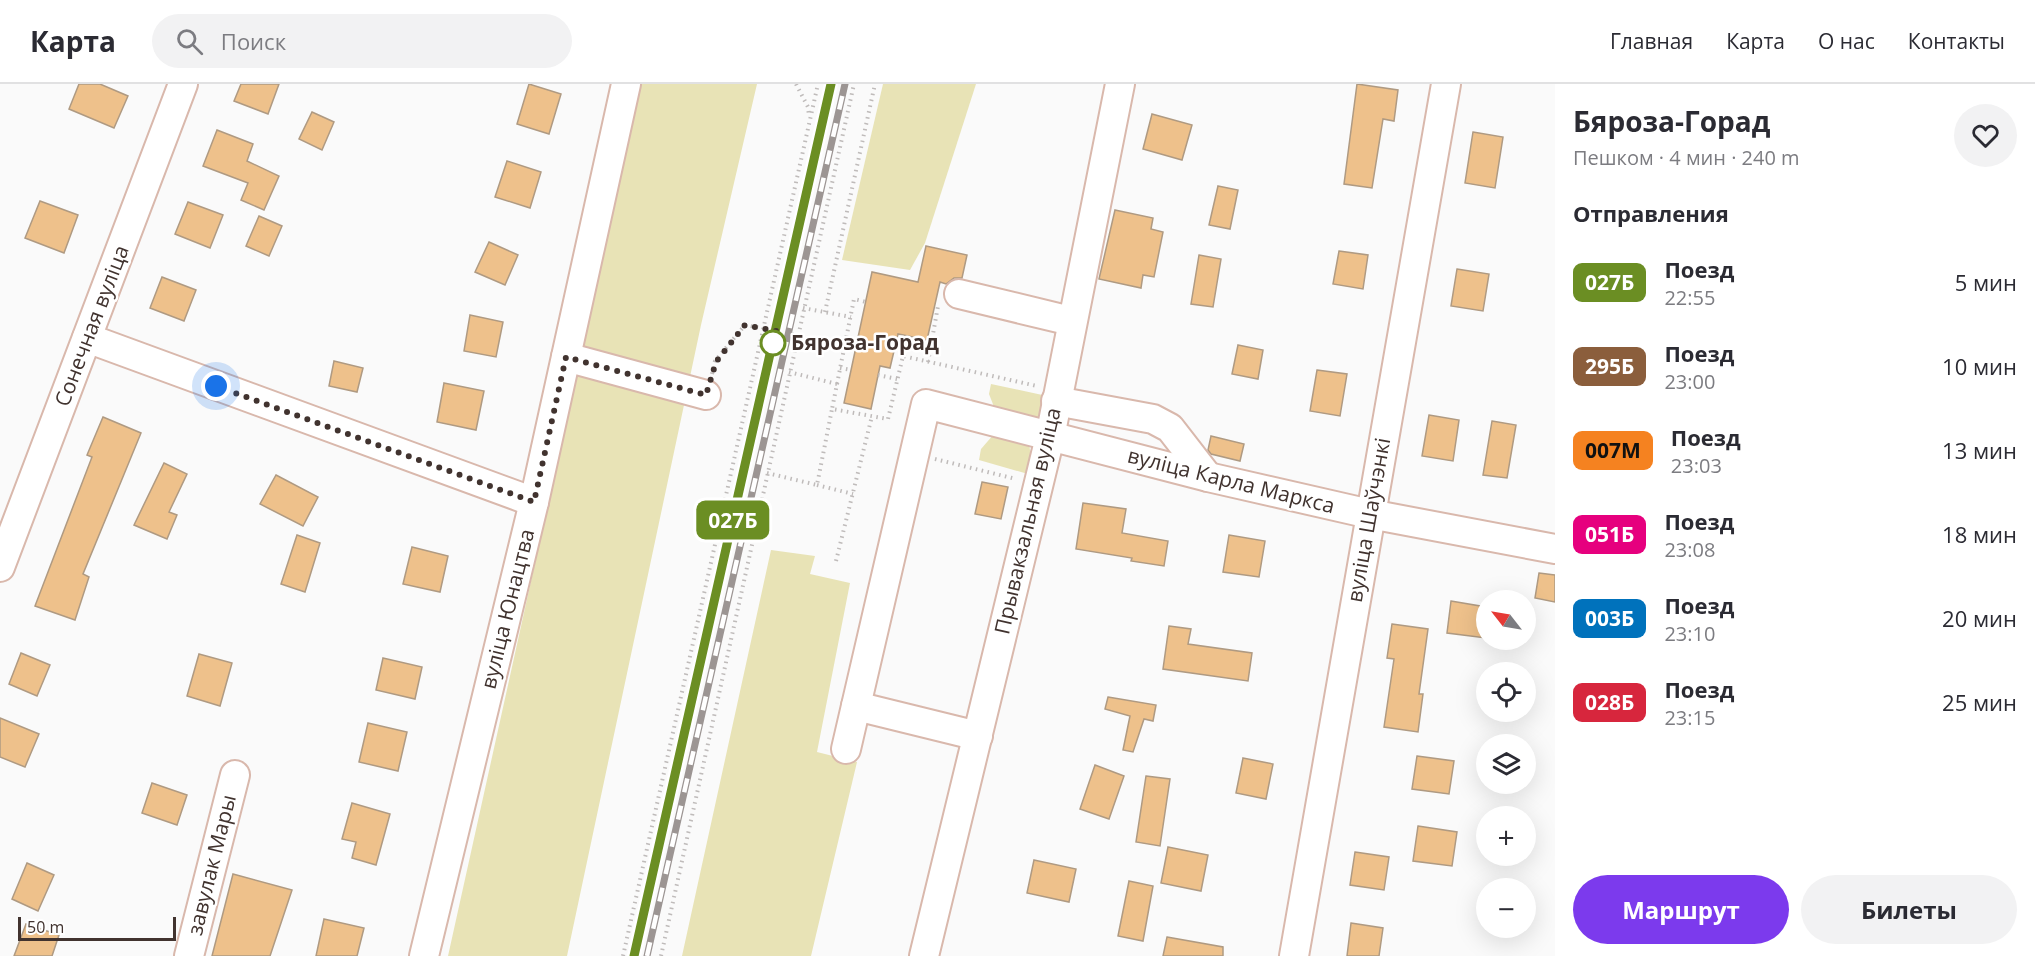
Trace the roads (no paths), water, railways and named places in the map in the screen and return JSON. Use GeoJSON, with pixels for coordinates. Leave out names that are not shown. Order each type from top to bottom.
{"type":"FeatureCollection","features":[{"type":"Feature","properties":{"kind":"street","name":"Сонечная вуліца"},"geometry":{"type":"LineString","coordinates":[[0,567],[183,84]]}},
{"type":"Feature","properties":{"kind":"street","name":"вуліца Юнацтва"},"geometry":{"type":"LineString","coordinates":[[424,956],[534,502],[626,84]]}},
{"type":"Feature","properties":{"kind":"street","name":"Прывакзальная вуліца"},"geometry":{"type":"LineString","coordinates":[[924,956],[1050,437],[1071,321],[1120,84]]}},
{"type":"Feature","properties":{"kind":"street","name":"вуліца Шаўчэнкі"},"geometry":{"type":"LineString","coordinates":[[1294,956],[1446,84]]}},
{"type":"Feature","properties":{"kind":"street"},"geometry":{"type":"LineString","coordinates":[[949,297],[1071,321]]}},
{"type":"Feature","properties":{"kind":"street"},"geometry":{"type":"LineString","coordinates":[[87,338],[534,502]]}},
{"type":"Feature","properties":{"kind":"street"},"geometry":{"type":"LineString","coordinates":[[566,357],[706,395]]}},
{"type":"Feature","properties":{"kind":"street"},"geometry":{"type":"LineString","coordinates":[[1056,401],[1153,419],[1170,428],[1208,477]]}},
{"type":"Feature","properties":{"kind":"street","name":"вуліца Карла Маркса"},"geometry":{"type":"LineString","coordinates":[[856,706],[926,404],[1208,477],[1370,514],[1555,549]]}},
{"type":"Feature","properties":{"kind":"street"},"geometry":{"type":"LineString","coordinates":[[846,749],[856,706],[978,736]]}},
{"type":"Feature","properties":{"kind":"street","name":"завулак Мары"},"geometry":{"type":"LineString","coordinates":[[189,956],[235,775]]}},
{"type":"Feature","properties":{"kind":"railway"},"geometry":{"type":"LineString","coordinates":[[634,956],[831,84]]}},
{"type":"Feature","properties":{"kind":"railway"},"geometry":{"type":"LineString","coordinates":[[647,956],[845,84]]}},
{"type":"Feature","properties":{"kind":"train","name":"027Б"},"geometry":{"type":"LineString","coordinates":[[634,956],[831,84]]}},
{"type":"Feature","properties":{"kind":"place","name":"Бяроза-Горад"},"geometry":{"type":"Point","coordinates":[773,343]}}]}
